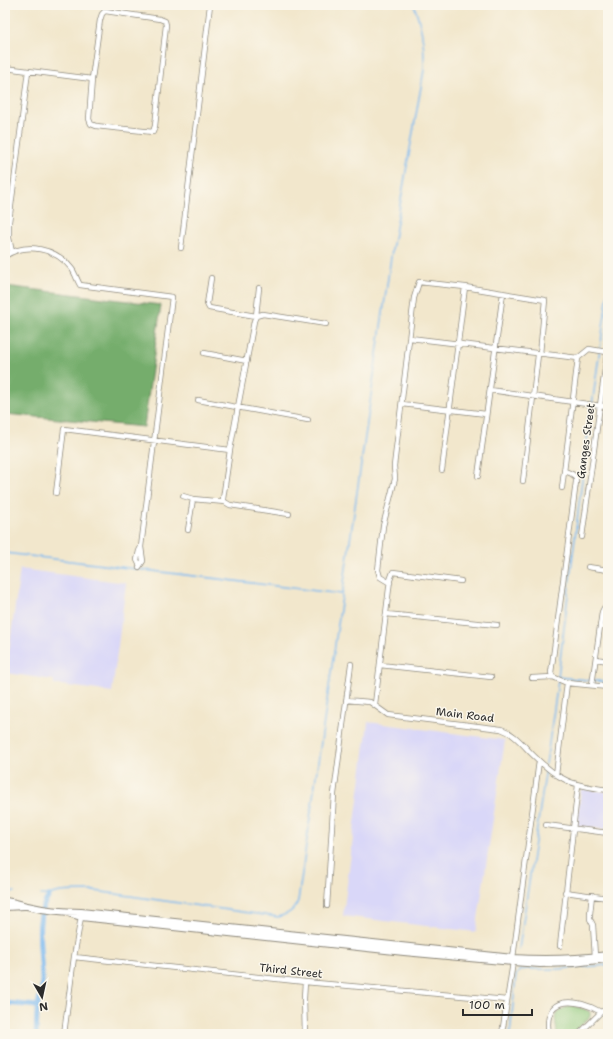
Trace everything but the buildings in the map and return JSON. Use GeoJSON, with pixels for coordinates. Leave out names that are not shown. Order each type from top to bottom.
{"type":"FeatureCollection","features":[{"type":"Feature","properties":{"kind":"main road"},"geometry":{"type":"LineString","coordinates":[[5,901],[66,912],[81,917],[404,952],[513,960],[608,955]]}},
{"type":"Feature","properties":{"kind":"main road"},"geometry":{"type":"LineString","coordinates":[[5,907],[30,906]]}},
{"type":"Feature","properties":{"kind":"main road"},"geometry":{"type":"LineString","coordinates":[[66,912],[81,912],[540,964],[574,963],[608,959]]}},
{"type":"Feature","properties":{"kind":"street"},"geometry":{"type":"LineString","coordinates":[[181,248],[210,5]]}},
{"type":"Feature","properties":{"kind":"street"},"geometry":{"type":"LineString","coordinates":[[105,11],[165,21],[166,25],[155,126],[153,132],[96,126],[91,124],[88,119],[92,79],[100,20],[105,11]]}},
{"type":"Feature","properties":{"kind":"street"},"geometry":{"type":"LineString","coordinates":[[5,68],[92,79]]}},
{"type":"Feature","properties":{"kind":"street"},"geometry":{"type":"LineString","coordinates":[[12,252],[9,238],[9,222],[28,71]]}},
{"type":"Feature","properties":{"kind":"street"},"geometry":{"type":"LineString","coordinates":[[5,256],[12,252],[32,248],[48,251],[60,258],[72,269],[80,285],[172,297],[141,548],[137,560],[139,566]]}},
{"type":"Feature","properties":{"kind":"street"},"geometry":{"type":"LineString","coordinates":[[211,278],[207,304],[209,308],[256,316],[263,314],[326,324]]}},
{"type":"Feature","properties":{"kind":"street"},"geometry":{"type":"LineString","coordinates":[[390,583],[380,577],[378,570],[383,526],[395,479],[394,466],[414,298],[419,282],[545,300],[540,354],[538,355],[523,481]]}},
{"type":"Feature","properties":{"kind":"street"},"geometry":{"type":"LineString","coordinates":[[225,502],[223,499],[230,450],[256,316],[259,288]]}},
{"type":"Feature","properties":{"kind":"street"},"geometry":{"type":"LineString","coordinates":[[442,470],[451,410],[465,288]]}},
{"type":"Feature","properties":{"kind":"street"},"geometry":{"type":"LineString","coordinates":[[478,476],[503,293]]}},
{"type":"Feature","properties":{"kind":"street"},"geometry":{"type":"LineString","coordinates":[[410,338],[578,358]]}},
{"type":"Feature","properties":{"kind":"street"},"geometry":{"type":"LineString","coordinates":[[562,488],[578,358],[589,349],[604,350]]}},
{"type":"Feature","properties":{"kind":"street","name":"Ganges Street"},"geometry":{"type":"LineString","coordinates":[[582,537],[600,406],[604,350]]}},
{"type":"Feature","properties":{"kind":"street"},"geometry":{"type":"LineString","coordinates":[[204,353],[247,361]]}},
{"type":"Feature","properties":{"kind":"street"},"geometry":{"type":"LineString","coordinates":[[490,390],[608,407]]}},
{"type":"Feature","properties":{"kind":"street"},"geometry":{"type":"LineString","coordinates":[[198,400],[308,420]]}},
{"type":"Feature","properties":{"kind":"street"},"geometry":{"type":"LineString","coordinates":[[402,404],[486,414]]}},
{"type":"Feature","properties":{"kind":"street"},"geometry":{"type":"LineString","coordinates":[[56,493],[64,429],[230,450]]}},
{"type":"Feature","properties":{"kind":"street"},"geometry":{"type":"LineString","coordinates":[[554,678],[551,669],[576,482],[576,477],[565,471]]}},
{"type":"Feature","properties":{"kind":"street"},"geometry":{"type":"LineString","coordinates":[[184,496],[193,499],[225,502],[230,505],[289,514]]}},
{"type":"Feature","properties":{"kind":"street"},"geometry":{"type":"LineString","coordinates":[[188,530],[193,499]]}},
{"type":"Feature","properties":{"kind":"street"},"geometry":{"type":"LineString","coordinates":[[588,567],[608,570]]}},
{"type":"Feature","properties":{"kind":"street"},"geometry":{"type":"LineString","coordinates":[[346,700],[370,702],[375,704],[390,583],[394,572],[461,581]]}},
{"type":"Feature","properties":{"kind":"street"},"geometry":{"type":"LineString","coordinates":[[592,683],[602,612],[604,608],[608,607]]}},
{"type":"Feature","properties":{"kind":"street"},"geometry":{"type":"LineString","coordinates":[[386,614],[497,625]]}},
{"type":"Feature","properties":{"kind":"street"},"geometry":{"type":"LineString","coordinates":[[596,659],[608,661]]}},
{"type":"Feature","properties":{"kind":"street"},"geometry":{"type":"LineString","coordinates":[[328,906],[333,802],[351,664]]}},
{"type":"Feature","properties":{"kind":"street"},"geometry":{"type":"LineString","coordinates":[[380,665],[491,677]]}},
{"type":"Feature","properties":{"kind":"street"},"geometry":{"type":"LineString","coordinates":[[532,678],[554,678],[565,682],[592,683],[608,687]]}},
{"type":"Feature","properties":{"kind":"street"},"geometry":{"type":"LineString","coordinates":[[556,775],[565,682]]}},
{"type":"Feature","properties":{"kind":"street","name":"Main Road"},"geometry":{"type":"LineString","coordinates":[[375,704],[380,710],[388,715],[501,729],[516,738],[539,762],[562,779],[578,785],[608,790]]}},
{"type":"Feature","properties":{"kind":"street"},"geometry":{"type":"LineString","coordinates":[[502,1034],[539,762]]}},
{"type":"Feature","properties":{"kind":"street"},"geometry":{"type":"LineString","coordinates":[[560,946],[578,785]]}},
{"type":"Feature","properties":{"kind":"street"},"geometry":{"type":"LineString","coordinates":[[546,825],[608,833]]}},
{"type":"Feature","properties":{"kind":"street"},"geometry":{"type":"LineString","coordinates":[[565,892],[608,898]]}},
{"type":"Feature","properties":{"kind":"street"},"geometry":{"type":"LineString","coordinates":[[592,896],[590,920],[593,925],[595,955]]}},
{"type":"Feature","properties":{"kind":"street"},"geometry":{"type":"LineString","coordinates":[[64,1034],[81,917]]}},
{"type":"Feature","properties":{"kind":"street","name":"Third Street"},"geometry":{"type":"LineString","coordinates":[[74,957],[305,982],[507,1000]]}},
{"type":"Feature","properties":{"kind":"street"},"geometry":{"type":"LineString","coordinates":[[305,982],[305,1034]]}},
{"type":"Feature","properties":{"kind":"street"},"geometry":{"type":"LineString","coordinates":[[549,1034],[549,1014],[557,1005],[570,1002],[578,1003],[588,1005],[602,1012]]}},
{"type":"Feature","properties":{"kind":"street"},"geometry":{"type":"LineString","coordinates":[[579,1034],[608,1008]]}},
{"type":"Feature","properties":{"kind":"shaded area"},"geometry":{"type":"Polygon","coordinates":[[[20,569],[126,583],[112,692],[54,684],[54,680],[6,673],[20,569]]]}},
{"type":"Feature","properties":{"kind":"shaded area"},"geometry":{"type":"Polygon","coordinates":[[[368,722],[505,740],[476,932],[343,916],[368,722]]]}},
{"type":"Feature","properties":{"kind":"shaded area"},"geometry":{"type":"Polygon","coordinates":[[[581,789],[608,792],[608,829],[577,826],[581,789]]]}},
{"type":"Feature","properties":{"kind":"green space"},"geometry":{"type":"Polygon","coordinates":[[[5,286],[161,305],[144,427],[5,414],[5,286]]]}},
{"type":"Feature","properties":{"kind":"green space"},"geometry":{"type":"Polygon","coordinates":[[[574,1006],[590,1012],[590,1017],[571,1034],[557,1034],[555,1017],[563,1009],[574,1006]]]}},
{"type":"Feature","properties":{"kind":"waterway"},"geometry":{"type":"LineString","coordinates":[[41,895],[49,895],[58,892],[95,891],[278,917],[290,912],[298,901],[392,250],[424,70],[422,37],[414,5]]}},
{"type":"Feature","properties":{"kind":"waterway"},"geometry":{"type":"LineString","coordinates":[[558,677],[585,455],[608,292]]}},
{"type":"Feature","properties":{"kind":"waterway"},"geometry":{"type":"LineString","coordinates":[[5,553],[342,594]]}},
{"type":"Feature","properties":{"kind":"waterway"},"geometry":{"type":"LineString","coordinates":[[558,677],[608,682]]}},
{"type":"Feature","properties":{"kind":"waterway"},"geometry":{"type":"LineString","coordinates":[[546,764],[558,681]]}},
{"type":"Feature","properties":{"kind":"waterway"},"geometry":{"type":"LineString","coordinates":[[519,949],[546,768]]}},
{"type":"Feature","properties":{"kind":"waterway"},"geometry":{"type":"LineString","coordinates":[[5,891],[15,892]]}},
{"type":"Feature","properties":{"kind":"waterway"},"geometry":{"type":"LineString","coordinates":[[36,1034],[37,1009],[42,990],[40,939],[41,915],[49,896]]}},
{"type":"Feature","properties":{"kind":"waterway"},"geometry":{"type":"LineString","coordinates":[[510,1034],[516,975],[520,970],[608,965]]}},
{"type":"Feature","properties":{"kind":"waterway"},"geometry":{"type":"LineString","coordinates":[[5,1003],[38,1006]]}}]}
